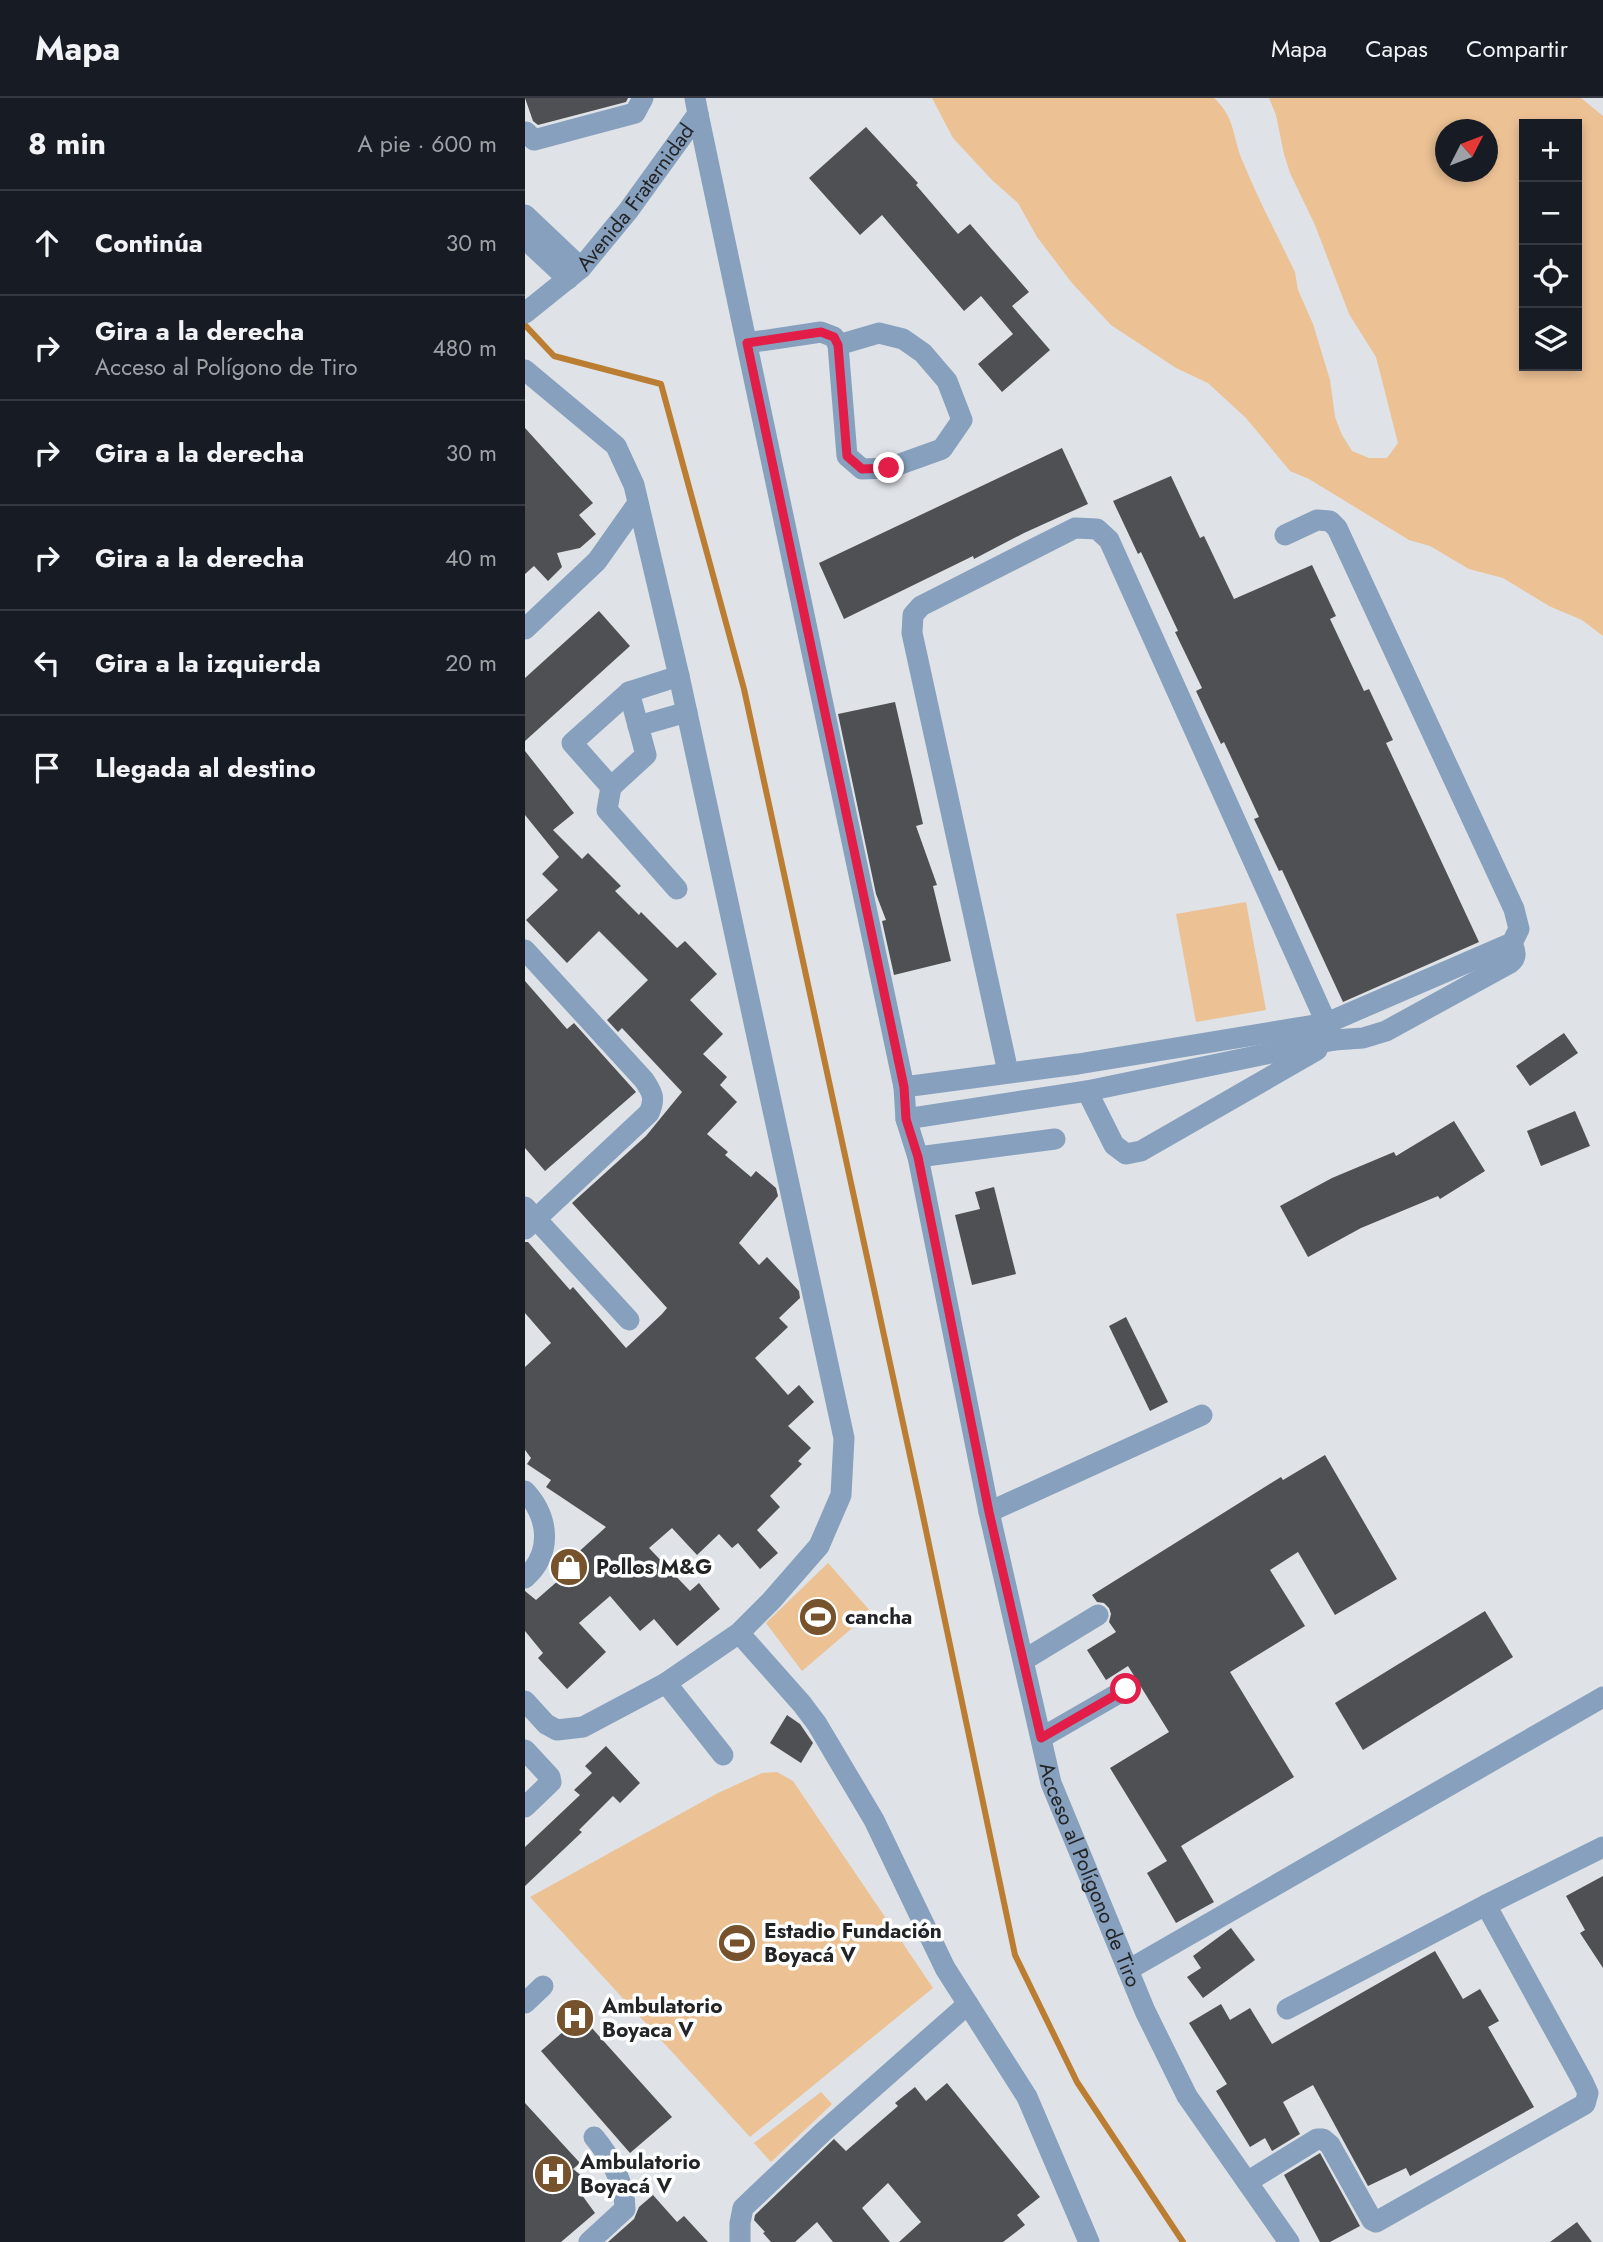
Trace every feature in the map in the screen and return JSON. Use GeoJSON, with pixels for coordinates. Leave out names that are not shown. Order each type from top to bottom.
{"type":"FeatureCollection","features":[{"type":"Feature","properties":{"kind":"street"},"geometry":{"type":"LineString","coordinates":[[526,132],[534,140],[635,113],[643,98]]}},
{"type":"Feature","properties":{"kind":"street","name":"Avenida Fraternidad"},"geometry":{"type":"LineString","coordinates":[[525,313],[564,281],[628,211],[697,106]]}},
{"type":"Feature","properties":{"kind":"street","name":"Acceso al Polígono de Tiro"},"geometry":{"type":"LineString","coordinates":[[697,106],[904,1087],[906,1119],[918,1157],[989,1512],[1051,1783],[1145,2011],[1187,2095],[1289,2242]]}},
{"type":"Feature","properties":{"kind":"street"},"geometry":{"type":"LineString","coordinates":[[525,215],[564,281]]}},
{"type":"Feature","properties":{"kind":"street"},"geometry":{"type":"LineString","coordinates":[[525,239],[564,281]]}},
{"type":"Feature","properties":{"kind":"street"},"geometry":{"type":"LineString","coordinates":[[747,343],[821,332],[834,337],[838,345],[847,456],[862,469],[889,468],[941,449],[962,421],[947,381],[923,353],[903,340],[879,333],[838,345]]}},
{"type":"Feature","properties":{"kind":"street"},"geometry":{"type":"LineString","coordinates":[[525,370],[616,446],[634,485],[687,712],[844,1438],[841,1495],[819,1546],[739,1633],[666,1683],[583,1727],[557,1730],[546,1724],[525,1701]]}},
{"type":"Feature","properties":{"kind":"street"},"geometry":{"type":"LineString","coordinates":[[525,629],[597,561],[638,503]]}},
{"type":"Feature","properties":{"kind":"street"},"geometry":{"type":"LineString","coordinates":[[1087,1091],[1114,1144],[1126,1154],[1141,1151],[1331,1032],[1511,943],[1519,929],[1514,909],[1337,528],[1330,521],[1317,520],[1285,535]]}},
{"type":"Feature","properties":{"kind":"street"},"geometry":{"type":"LineString","coordinates":[[1007,1072],[912,633],[913,615],[921,606],[1076,528],[1097,529],[1109,540],[1331,1032]]}},
{"type":"Feature","properties":{"kind":"street"},"geometry":{"type":"LineString","coordinates":[[611,787],[572,743],[629,692],[679,676]]}},
{"type":"Feature","properties":{"kind":"street"},"geometry":{"type":"LineString","coordinates":[[629,692],[646,755],[611,787],[607,810],[677,890]]}},
{"type":"Feature","properties":{"kind":"street"},"geometry":{"type":"LineString","coordinates":[[638,726],[687,712]]}},
{"type":"Feature","properties":{"kind":"street"},"geometry":{"type":"LineString","coordinates":[[904,1087],[1331,1032],[1363,1038],[1386,1031],[1514,960],[1516,952],[1511,943]]}},
{"type":"Feature","properties":{"kind":"street"},"geometry":{"type":"LineString","coordinates":[[525,950],[644,1080],[653,1094],[653,1104],[649,1112],[529,1218],[629,1320]]}},
{"type":"Feature","properties":{"kind":"street"},"geometry":{"type":"LineString","coordinates":[[906,1119],[1087,1091],[1331,1032]]}},
{"type":"Feature","properties":{"kind":"street"},"geometry":{"type":"LineString","coordinates":[[918,1157],[1055,1139]]}},
{"type":"Feature","properties":{"kind":"street"},"geometry":{"type":"LineString","coordinates":[[989,1512],[1202,1415]]}},
{"type":"Feature","properties":{"kind":"street"},"geometry":{"type":"LineString","coordinates":[[525,1491],[535,1501],[542,1516],[544,1531],[543,1551],[535,1569],[525,1578]]}},
{"type":"Feature","properties":{"kind":"street"},"geometry":{"type":"LineString","coordinates":[[1024,1660],[1098,1615]]}},
{"type":"Feature","properties":{"kind":"street"},"geometry":{"type":"LineString","coordinates":[[739,1633],[803,1704],[874,1821],[945,1968],[1027,2097],[1090,2242]]}},
{"type":"Feature","properties":{"kind":"street"},"geometry":{"type":"LineString","coordinates":[[666,1683],[723,1755]]}},
{"type":"Feature","properties":{"kind":"street"},"geometry":{"type":"LineString","coordinates":[[1041,1738],[1126,1689]]}},
{"type":"Feature","properties":{"kind":"street"},"geometry":{"type":"LineString","coordinates":[[1128,1970],[1603,1697]]}},
{"type":"Feature","properties":{"kind":"street"},"geometry":{"type":"LineString","coordinates":[[525,1750],[550,1777],[551,1782],[525,1807]]}},
{"type":"Feature","properties":{"kind":"street"},"geometry":{"type":"LineString","coordinates":[[1287,2009],[1603,1847]]}},
{"type":"Feature","properties":{"kind":"street"},"geometry":{"type":"LineString","coordinates":[[1247,2182],[1317,2139],[1323,2139],[1330,2145],[1372,2220],[1376,2222],[1585,2104],[1588,2093],[1583,2082],[1486,1905]]}},
{"type":"Feature","properties":{"kind":"street"},"geometry":{"type":"LineString","coordinates":[[525,2003],[543,1986]]}},
{"type":"Feature","properties":{"kind":"street"},"geometry":{"type":"LineString","coordinates":[[740,2242],[743,2208],[823,2132],[968,2004]]}},
{"type":"Feature","properties":{"kind":"street"},"geometry":{"type":"LineString","coordinates":[[589,2242],[625,2209],[625,2197],[606,2152],[594,2137]]}},
{"type":"Feature","properties":{"kind":"shaded area"},"geometry":{"type":"Polygon","coordinates":[[[932,98],[1214,98],[1230,120],[1239,153],[1295,272],[1298,290],[1313,324],[1330,380],[1335,417],[1342,435],[1352,451],[1369,458],[1387,458],[1398,443],[1376,357],[1349,314],[1315,225],[1290,173],[1276,115],[1269,98],[1581,98],[1603,116],[1603,636],[1582,620],[1549,606],[1503,578],[1469,569],[1430,546],[1409,540],[1309,479],[1290,471],[1246,418],[1208,383],[1176,368],[1111,325],[1072,283],[1037,237],[1018,203],[992,180],[953,138],[932,98]]]}},
{"type":"Feature","properties":{"kind":"shaded area"},"geometry":{"type":"Polygon","coordinates":[[[1246,902],[1266,1010],[1196,1022],[1176,914],[1246,902]]]}},
{"type":"Feature","properties":{"kind":"shaded area","name":"cancha"},"geometry":{"type":"Polygon","coordinates":[[[828,1563],[871,1612],[802,1671],[766,1623],[828,1563]]]}},
{"type":"Feature","properties":{"kind":"shaded area","name":"Estadio Fundación Boyacá V"},"geometry":{"type":"Polygon","coordinates":[[[777,1772],[793,1781],[933,1988],[750,2137],[530,1897],[718,1793],[762,1773],[777,1772]]]}},
{"type":"Feature","properties":{"kind":"shaded area"},"geometry":{"type":"Polygon","coordinates":[[[821,2092],[832,2104],[771,2162],[754,2143],[821,2092]]]}},
{"type":"Feature","properties":{"kind":"building"},"geometry":{"type":"Polygon","coordinates":[[[525,98],[628,98],[626,102],[538,125],[533,121],[525,98]]]}},
{"type":"Feature","properties":{"kind":"building"},"geometry":{"type":"Polygon","coordinates":[[[866,127],[918,183],[916,185],[958,234],[970,224],[1029,292],[1012,306],[1050,350],[1002,392],[978,364],[1013,334],[981,296],[964,311],[882,215],[860,235],[809,178],[866,127]]]}},
{"type":"Feature","properties":{"kind":"building"},"geometry":{"type":"Polygon","coordinates":[[[525,428],[593,503],[579,515],[596,534],[580,548],[557,553],[562,567],[548,581],[534,566],[525,574],[525,428]]]}},
{"type":"Feature","properties":{"kind":"building"},"geometry":{"type":"Polygon","coordinates":[[[1062,448],[1088,504],[844,619],[819,563],[1062,448]]]}},
{"type":"Feature","properties":{"kind":"building"},"geometry":{"type":"Polygon","coordinates":[[[1171,476],[1200,538],[1204,536],[1234,599],[1312,565],[1336,616],[1330,619],[1364,691],[1369,689],[1393,740],[1386,743],[1479,942],[1343,1002],[1282,870],[1279,871],[1254,819],[1259,817],[1224,742],[1221,744],[1196,691],[1202,688],[1175,632],[1178,631],[1141,552],[1138,554],[1113,501],[1171,476]]]}},
{"type":"Feature","properties":{"kind":"building"},"geometry":{"type":"Polygon","coordinates":[[[599,611],[630,646],[525,741],[525,678],[599,611]]]}},
{"type":"Feature","properties":{"kind":"building"},"geometry":{"type":"Polygon","coordinates":[[[895,702],[923,824],[916,826],[937,885],[933,886],[951,961],[894,975],[882,921],[886,920],[876,894],[838,714],[895,702]]]}},
{"type":"Feature","properties":{"kind":"building"},"geometry":{"type":"Polygon","coordinates":[[[525,751],[574,813],[553,830],[582,859],[588,853],[621,886],[615,891],[639,915],[641,912],[677,948],[685,941],[717,974],[690,1000],[723,1034],[703,1054],[727,1077],[720,1085],[737,1102],[707,1134],[728,1152],[725,1155],[751,1177],[756,1171],[776,1188],[778,1196],[739,1243],[759,1265],[767,1257],[799,1291],[800,1298],[779,1318],[788,1327],[755,1358],[788,1395],[799,1385],[814,1402],[788,1426],[811,1448],[798,1461],[802,1464],[770,1496],[780,1507],[757,1530],[778,1553],[760,1569],[738,1543],[732,1548],[719,1534],[697,1555],[672,1528],[649,1548],[690,1591],[699,1583],[720,1609],[677,1646],[654,1619],[640,1631],[610,1596],[579,1623],[606,1652],[567,1689],[538,1658],[543,1653],[525,1631],[525,1591],[536,1600],[567,1573],[562,1567],[606,1527],[546,1487],[551,1480],[527,1464],[531,1458],[525,1450],[525,1367],[551,1343],[525,1313],[525,1242],[528,1242],[570,1290],[573,1287],[626,1348],[662,1314],[667,1308],[572,1203],[646,1136],[682,1092],[622,1028],[618,1032],[607,1020],[648,980],[599,931],[567,963],[526,920],[558,890],[542,874],[559,857],[525,815],[525,751]]]}},
{"type":"Feature","properties":{"kind":"building"},"geometry":{"type":"Polygon","coordinates":[[[525,981],[567,1029],[574,1023],[636,1092],[545,1171],[525,1148],[525,981]]]}},
{"type":"Feature","properties":{"kind":"building"},"geometry":{"type":"Polygon","coordinates":[[[1564,1033],[1578,1053],[1530,1086],[1516,1066],[1564,1033]]]}},
{"type":"Feature","properties":{"kind":"building"},"geometry":{"type":"Polygon","coordinates":[[[1575,1111],[1590,1146],[1541,1166],[1527,1131],[1575,1111]]]}},
{"type":"Feature","properties":{"kind":"building"},"geometry":{"type":"Polygon","coordinates":[[[1454,1121],[1485,1171],[1440,1199],[1438,1196],[1361,1228],[1308,1257],[1280,1206],[1332,1178],[1394,1152],[1396,1156],[1454,1121]]]}},
{"type":"Feature","properties":{"kind":"building"},"geometry":{"type":"Polygon","coordinates":[[[994,1187],[1016,1274],[972,1285],[955,1215],[980,1209],[975,1192],[994,1187]]]}},
{"type":"Feature","properties":{"kind":"building"},"geometry":{"type":"Polygon","coordinates":[[[1126,1317],[1168,1402],[1150,1411],[1109,1326],[1126,1317]]]}},
{"type":"Feature","properties":{"kind":"building"},"geometry":{"type":"Polygon","coordinates":[[[1325,1455],[1397,1579],[1335,1615],[1298,1552],[1270,1570],[1305,1626],[1230,1672],[1294,1777],[1181,1846],[1214,1902],[1176,1923],[1147,1873],[1167,1861],[1110,1768],[1169,1732],[1128,1666],[1106,1680],[1087,1650],[1116,1632],[1109,1622],[1109,1608],[1104,1603],[1097,1602],[1092,1595],[1281,1477],[1283,1480],[1325,1455]]]}},
{"type":"Feature","properties":{"kind":"building"},"geometry":{"type":"Polygon","coordinates":[[[1485,1611],[1513,1657],[1363,1750],[1335,1703],[1485,1611]]]}},
{"type":"Feature","properties":{"kind":"building"},"geometry":{"type":"Polygon","coordinates":[[[787,1715],[800,1724],[813,1743],[801,1763],[770,1743],[787,1715]]]}},
{"type":"Feature","properties":{"kind":"building"},"geometry":{"type":"Polygon","coordinates":[[[606,1746],[640,1783],[620,1803],[613,1796],[579,1830],[582,1832],[525,1886],[525,1847],[580,1795],[574,1790],[592,1773],[585,1766],[606,1746]]]}},
{"type":"Feature","properties":{"kind":"building"},"geometry":{"type":"Polygon","coordinates":[[[1603,1876],[1603,1968],[1580,1933],[1585,1930],[1566,1896],[1603,1876]]]}},
{"type":"Feature","properties":{"kind":"building"},"geometry":{"type":"Polygon","coordinates":[[[1231,1928],[1255,1960],[1203,1998],[1187,1977],[1201,1968],[1193,1956],[1231,1928]]]}},
{"type":"Feature","properties":{"kind":"building"},"geometry":{"type":"Polygon","coordinates":[[[1435,1951],[1463,1999],[1480,1989],[1499,2021],[1488,2027],[1534,2107],[1410,2176],[1406,2168],[1368,2186],[1313,2085],[1283,2102],[1300,2134],[1272,2151],[1265,2138],[1250,2147],[1216,2091],[1227,2084],[1189,2023],[1221,2004],[1230,2020],[1250,2008],[1272,2044],[1435,1951]]]}},
{"type":"Feature","properties":{"kind":"building"},"geometry":{"type":"Polygon","coordinates":[[[581,2016],[672,2117],[630,2153],[541,2051],[581,2016]]]}},
{"type":"Feature","properties":{"kind":"building"},"geometry":{"type":"Polygon","coordinates":[[[947,2083],[1040,2197],[1017,2215],[1025,2225],[1003,2242],[899,2242],[921,2222],[888,2183],[862,2208],[890,2242],[833,2242],[817,2222],[795,2242],[771,2242],[763,2233],[765,2232],[754,2220],[755,2215],[834,2139],[846,2151],[898,2106],[895,2103],[915,2087],[926,2101],[947,2083]]]}},
{"type":"Feature","properties":{"kind":"building","name":"Ambulatorio Boyacá V"},"geometry":{"type":"Polygon","coordinates":[[[525,2103],[580,2163],[573,2169],[587,2180],[579,2191],[595,2213],[561,2242],[525,2242],[525,2103]]]}},
{"type":"Feature","properties":{"kind":"building"},"geometry":{"type":"Polygon","coordinates":[[[1320,2153],[1360,2226],[1330,2242],[1320,2242],[1284,2175],[1320,2153]]]}},
{"type":"Feature","properties":{"kind":"building"},"geometry":{"type":"Polygon","coordinates":[[[653,2195],[677,2222],[684,2216],[708,2242],[608,2242],[634,2219],[639,2207],[653,2195]]]}},
{"type":"Feature","properties":{"kind":"building"},"geometry":{"type":"Polygon","coordinates":[[[1577,2222],[1592,2242],[1550,2242],[1577,2222]]]}},
{"type":"Feature","properties":{"kind":"waterway"},"geometry":{"type":"LineString","coordinates":[[525,325],[554,356],[661,384],[744,689],[1015,1955],[1077,2082],[1183,2242]]}},
{"type":"Feature","properties":{"kind":"place","name":"Pollos M&G"},"geometry":{"type":"Point","coordinates":[569,1567]}},
{"type":"Feature","properties":{"kind":"place","name":"cancha"},"geometry":{"type":"Point","coordinates":[818,1617]}},
{"type":"Feature","properties":{"kind":"place","name":"Estadio Fundación Boyacá V"},"geometry":{"type":"Point","coordinates":[737,1943]}},
{"type":"Feature","properties":{"kind":"place","name":"Ambulatorio Boyaca V"},"geometry":{"type":"Point","coordinates":[575,2018]}},
{"type":"Feature","properties":{"kind":"place","name":"Ambulatorio Boyacá V"},"geometry":{"type":"Point","coordinates":[553,2174]}},
{"type":"Feature","properties":{"kind":"route"},"geometry":{"type":"LineString","coordinates":[[889,468],[862,469],[847,456],[838,345],[834,337],[821,332],[747,343],[904,1087],[906,1119],[918,1157],[989,1512],[1041,1738],[1126,1689]]}}]}
